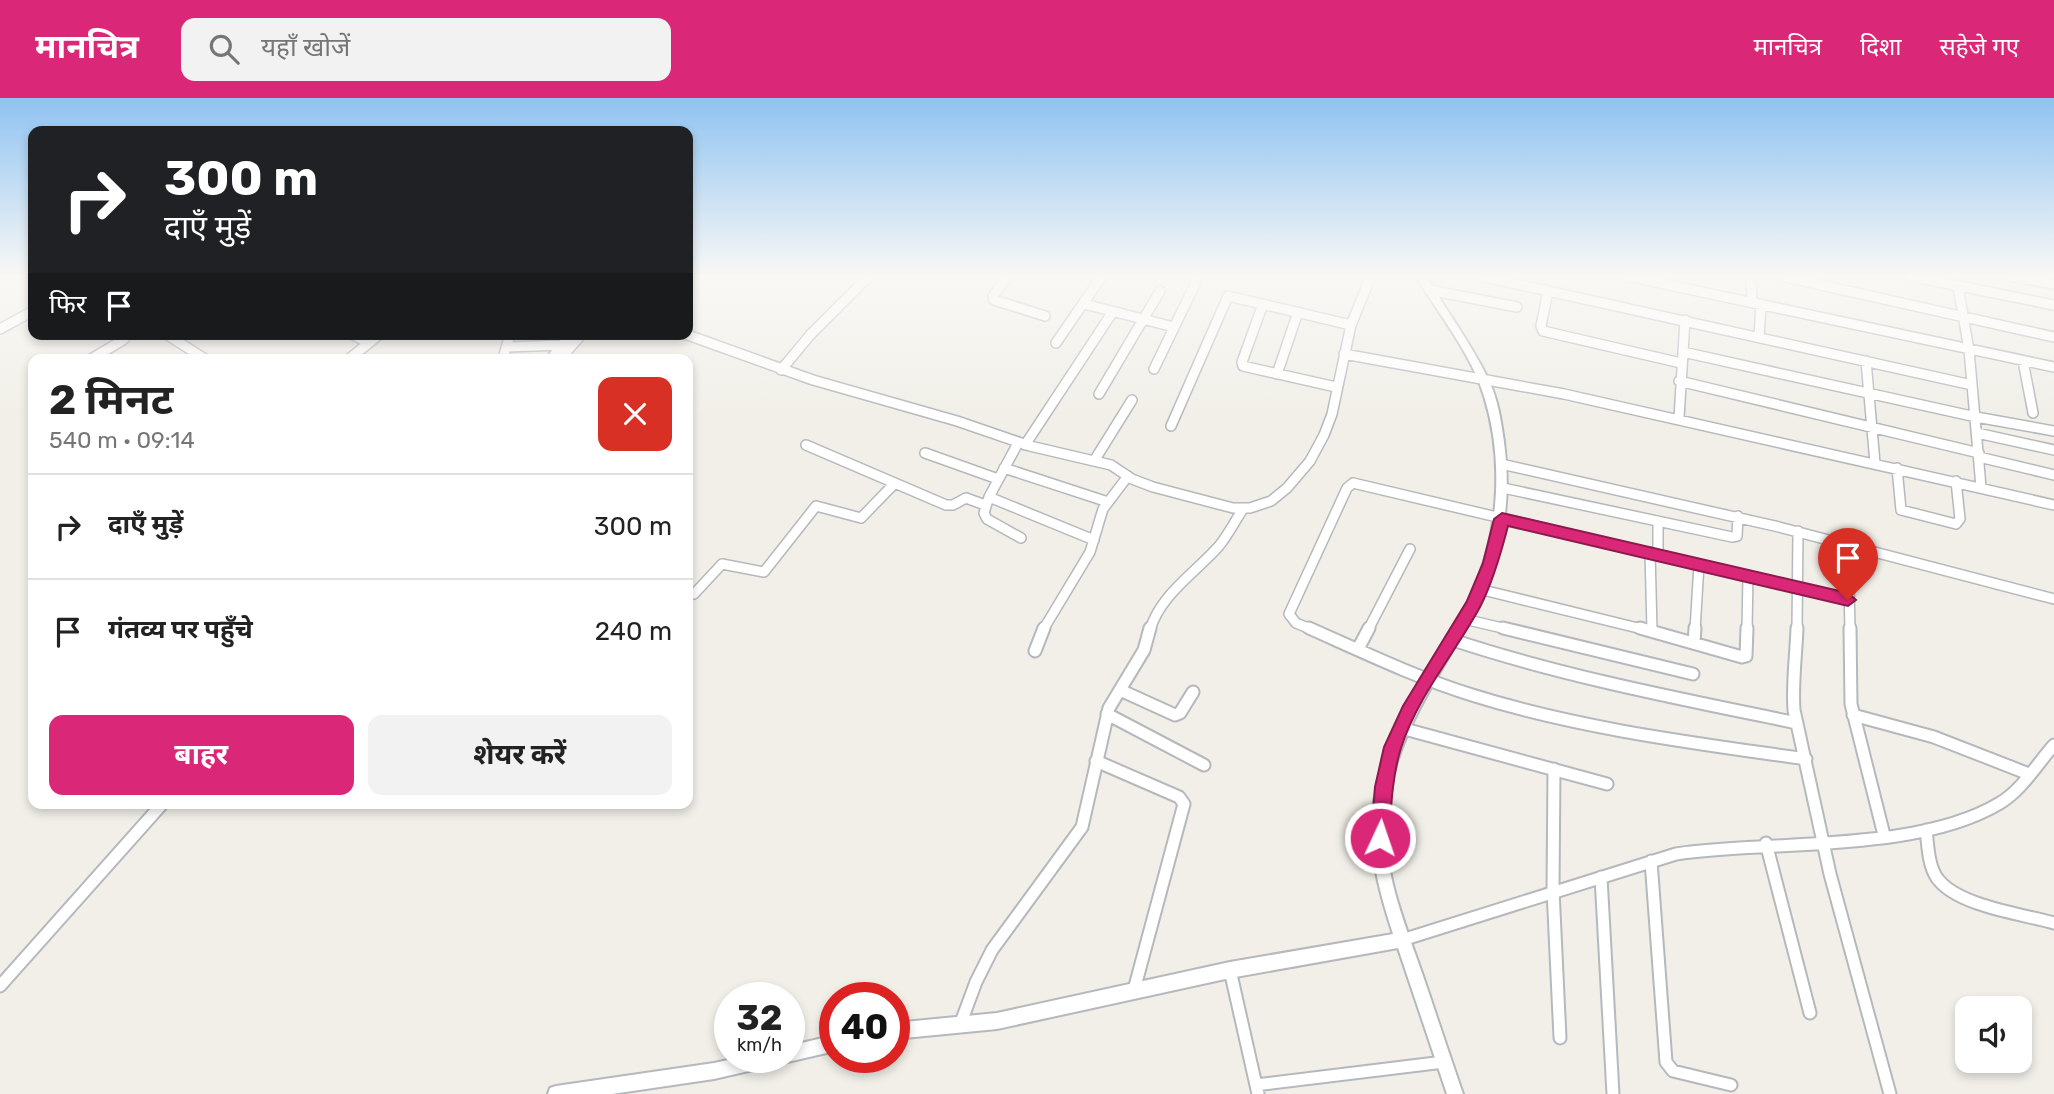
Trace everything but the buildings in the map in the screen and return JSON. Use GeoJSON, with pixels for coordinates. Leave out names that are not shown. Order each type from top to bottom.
{"type":"FeatureCollection","features":[{"type":"Feature","properties":{"kind":"street"},"geometry":{"type":"LineString","coordinates":[[781,370],[823,322]]}},
{"type":"Feature","properties":{"kind":"street"},"geometry":{"type":"LineString","coordinates":[[1056,343],[1071,322]]}},
{"type":"Feature","properties":{"kind":"street"},"geometry":{"type":"LineString","coordinates":[[1021,538],[987,519],[984,513],[987,501],[1004,468],[1105,322]]}},
{"type":"Feature","properties":{"kind":"street"},"geometry":{"type":"LineString","coordinates":[[1098,394],[1141,322]]}},
{"type":"Feature","properties":{"kind":"street"},"geometry":{"type":"LineString","coordinates":[[1153,322],[1174,327]]}},
{"type":"Feature","properties":{"kind":"street"},"geometry":{"type":"LineString","coordinates":[[1154,369],[1176,322]]}},
{"type":"Feature","properties":{"kind":"street"},"geometry":{"type":"LineString","coordinates":[[1171,426],[1216,322]]}},
{"type":"Feature","properties":{"kind":"street"},"geometry":{"type":"LineString","coordinates":[[1257,322],[1242,364],[1336,387]]}},
{"type":"Feature","properties":{"kind":"street"},"geometry":{"type":"LineString","coordinates":[[1277,374],[1294,322]]}},
{"type":"Feature","properties":{"kind":"street"},"geometry":{"type":"LineString","coordinates":[[693,337],[781,370],[957,421],[1021,444],[1118,468],[1128,476],[1153,487],[1243,509],[1271,501],[1300,474],[1324,435],[1332,414],[1351,325],[1341,322]]}},
{"type":"Feature","properties":{"kind":"street"},"geometry":{"type":"LineString","coordinates":[[1448,322],[1483,380],[1493,404],[1503,488],[1502,519],[1490,563],[1479,589],[1393,747],[1379,820],[1380,856],[1402,940],[1455,1094]]}},
{"type":"Feature","properties":{"kind":"street"},"geometry":{"type":"LineString","coordinates":[[1542,322],[1545,332],[1681,363]]}},
{"type":"Feature","properties":{"kind":"street"},"geometry":{"type":"LineString","coordinates":[[1679,418],[1679,381],[1685,322]]}},
{"type":"Feature","properties":{"kind":"street"},"geometry":{"type":"LineString","coordinates":[[1696,322],[1972,384]]}},
{"type":"Feature","properties":{"kind":"street"},"geometry":{"type":"LineString","coordinates":[[1759,337],[1760,322]]}},
{"type":"Feature","properties":{"kind":"street"},"geometry":{"type":"LineString","coordinates":[[1845,322],[2054,367]]}},
{"type":"Feature","properties":{"kind":"street"},"geometry":{"type":"LineString","coordinates":[[1964,322],[1976,417],[1981,487]]}},
{"type":"Feature","properties":{"kind":"street"},"geometry":{"type":"LineString","coordinates":[[1988,322],[2054,337]]}},
{"type":"Feature","properties":{"kind":"street"},"geometry":{"type":"LineString","coordinates":[[99,354],[123,340]]}},
{"type":"Feature","properties":{"kind":"street"},"geometry":{"type":"LineString","coordinates":[[175,340],[197,354]]}},
{"type":"Feature","properties":{"kind":"street"},"geometry":{"type":"LineString","coordinates":[[363,340],[369,343]]}},
{"type":"Feature","properties":{"kind":"street"},"geometry":{"type":"LineString","coordinates":[[355,354],[373,340]]}},
{"type":"Feature","properties":{"kind":"street"},"geometry":{"type":"LineString","coordinates":[[504,354],[508,340]]}},
{"type":"Feature","properties":{"kind":"street"},"geometry":{"type":"LineString","coordinates":[[555,354],[566,340]]}},
{"type":"Feature","properties":{"kind":"street"},"geometry":{"type":"LineString","coordinates":[[564,354],[577,340]]}},
{"type":"Feature","properties":{"kind":"street"},"geometry":{"type":"LineString","coordinates":[[506,347],[562,345]]}},
{"type":"Feature","properties":{"kind":"street"},"geometry":{"type":"LineString","coordinates":[[1683,352],[1976,417],[2054,431]]}},
{"type":"Feature","properties":{"kind":"street"},"geometry":{"type":"LineString","coordinates":[[1344,354],[1679,418],[2054,505]]}},
{"type":"Feature","properties":{"kind":"street"},"geometry":{"type":"LineString","coordinates":[[2023,360],[2033,413]]}},
{"type":"Feature","properties":{"kind":"street"},"geometry":{"type":"LineString","coordinates":[[1866,361],[1875,463]]}},
{"type":"Feature","properties":{"kind":"street"},"geometry":{"type":"LineString","coordinates":[[1679,381],[2054,475]]}},
{"type":"Feature","properties":{"kind":"street"},"geometry":{"type":"LineString","coordinates":[[1094,461],[1132,400]]}},
{"type":"Feature","properties":{"kind":"street"},"geometry":{"type":"LineString","coordinates":[[1977,433],[2054,450]]}},
{"type":"Feature","properties":{"kind":"street"},"geometry":{"type":"LineString","coordinates":[[806,445],[946,505],[953,505],[966,498],[987,501],[1094,540]]}},
{"type":"Feature","properties":{"kind":"street"},"geometry":{"type":"LineString","coordinates":[[925,453],[998,479]]}},
{"type":"Feature","properties":{"kind":"street"},"geometry":{"type":"LineString","coordinates":[[1501,464],[1661,497],[1847,543],[2054,599]]}},
{"type":"Feature","properties":{"kind":"street"},"geometry":{"type":"LineString","coordinates":[[1004,468],[1108,502]]}},
{"type":"Feature","properties":{"kind":"street"},"geometry":{"type":"LineString","coordinates":[[1897,468],[1901,510],[1952,524],[1960,522],[1956,481]]}},
{"type":"Feature","properties":{"kind":"street"},"geometry":{"type":"LineString","coordinates":[[1035,651],[1047,620],[1074,579],[1094,540],[1098,518],[1128,476]]}},
{"type":"Feature","properties":{"kind":"street"},"geometry":{"type":"LineString","coordinates":[[693,594],[722,564],[764,572],[816,506],[861,518],[895,483]]}},
{"type":"Feature","properties":{"kind":"street"},"geometry":{"type":"LineString","coordinates":[[1806,759],[1646,736],[1537,712],[1428,680],[1296,623],[1289,616],[1323,536],[1350,485],[1357,483],[1848,600]]}},
{"type":"Feature","properties":{"kind":"street"},"geometry":{"type":"LineString","coordinates":[[1503,488],[1734,537],[1737,536],[1738,516]]}},
{"type":"Feature","properties":{"kind":"street"},"geometry":{"type":"LineString","coordinates":[[960,1025],[976,982],[992,950],[1036,887],[1077,836],[1085,817],[1107,714],[1144,650],[1151,625],[1160,608],[1221,544],[1243,509]]}},
{"type":"Feature","properties":{"kind":"street"},"geometry":{"type":"LineString","coordinates":[[1652,631],[1654,553],[1658,521]]}},
{"type":"Feature","properties":{"kind":"street"},"geometry":{"type":"LineString","coordinates":[[1798,531],[1796,668],[1792,688],[1797,723],[1830,874],[1890,1094]]}},
{"type":"Feature","properties":{"kind":"street"},"geometry":{"type":"LineString","coordinates":[[1847,543],[1853,715],[1884,835]]}},
{"type":"Feature","properties":{"kind":"street"},"geometry":{"type":"LineString","coordinates":[[1358,649],[1410,549]]}},
{"type":"Feature","properties":{"kind":"street"},"geometry":{"type":"LineString","coordinates":[[1694,643],[1699,564]]}},
{"type":"Feature","properties":{"kind":"street"},"geometry":{"type":"LineString","coordinates":[[1479,589],[1652,631],[1745,657],[1748,575]]}},
{"type":"Feature","properties":{"kind":"street"},"geometry":{"type":"LineString","coordinates":[[1464,620],[1693,674]]}},
{"type":"Feature","properties":{"kind":"street"},"geometry":{"type":"LineString","coordinates":[[1453,640],[1504,657],[1647,692],[1797,723]]}},
{"type":"Feature","properties":{"kind":"street"},"geometry":{"type":"LineString","coordinates":[[1120,690],[1175,715],[1180,713],[1193,692]]}},
{"type":"Feature","properties":{"kind":"street"},"geometry":{"type":"LineString","coordinates":[[1107,714],[1204,765]]}},
{"type":"Feature","properties":{"kind":"street"},"geometry":{"type":"LineString","coordinates":[[1853,715],[1924,733],[2029,774]]}},
{"type":"Feature","properties":{"kind":"street"},"geometry":{"type":"LineString","coordinates":[[1401,728],[1607,784]]}},
{"type":"Feature","properties":{"kind":"street"},"geometry":{"type":"LineString","coordinates":[[910,1030],[1019,1016],[1230,970],[1402,940],[1651,861],[1710,849],[1926,830],[1989,809],[2013,792],[2054,745]]}},
{"type":"Feature","properties":{"kind":"street"},"geometry":{"type":"LineString","coordinates":[[1096,761],[1179,797],[1184,804],[1134,990]]}},
{"type":"Feature","properties":{"kind":"street"},"geometry":{"type":"LineString","coordinates":[[1554,769],[1553,890],[1560,1038]]}},
{"type":"Feature","properties":{"kind":"street"},"geometry":{"type":"LineString","coordinates":[[0,986],[158,809]]}},
{"type":"Feature","properties":{"kind":"street"},"geometry":{"type":"LineString","coordinates":[[1926,830],[1933,869],[1944,887],[1960,896],[2054,923]]}},
{"type":"Feature","properties":{"kind":"street"},"geometry":{"type":"LineString","coordinates":[[1766,843],[1810,1013]]}},
{"type":"Feature","properties":{"kind":"street"},"geometry":{"type":"LineString","coordinates":[[1651,861],[1666,1062],[1673,1071],[1731,1085]]}},
{"type":"Feature","properties":{"kind":"street"},"geometry":{"type":"LineString","coordinates":[[1601,877],[1613,1094]]}},
{"type":"Feature","properties":{"kind":"street"},"geometry":{"type":"LineString","coordinates":[[1230,970],[1257,1090],[1444,1062]]}},
{"type":"Feature","properties":{"kind":"street"},"geometry":{"type":"LineString","coordinates":[[556,1094],[714,1071]]}},
{"type":"Feature","properties":{"kind":"route"},"geometry":{"type":"LineString","coordinates":[[1380,838],[1379,820],[1393,747],[1409,711],[1474,603],[1490,563],[1502,519],[1848,600]]}}]}
